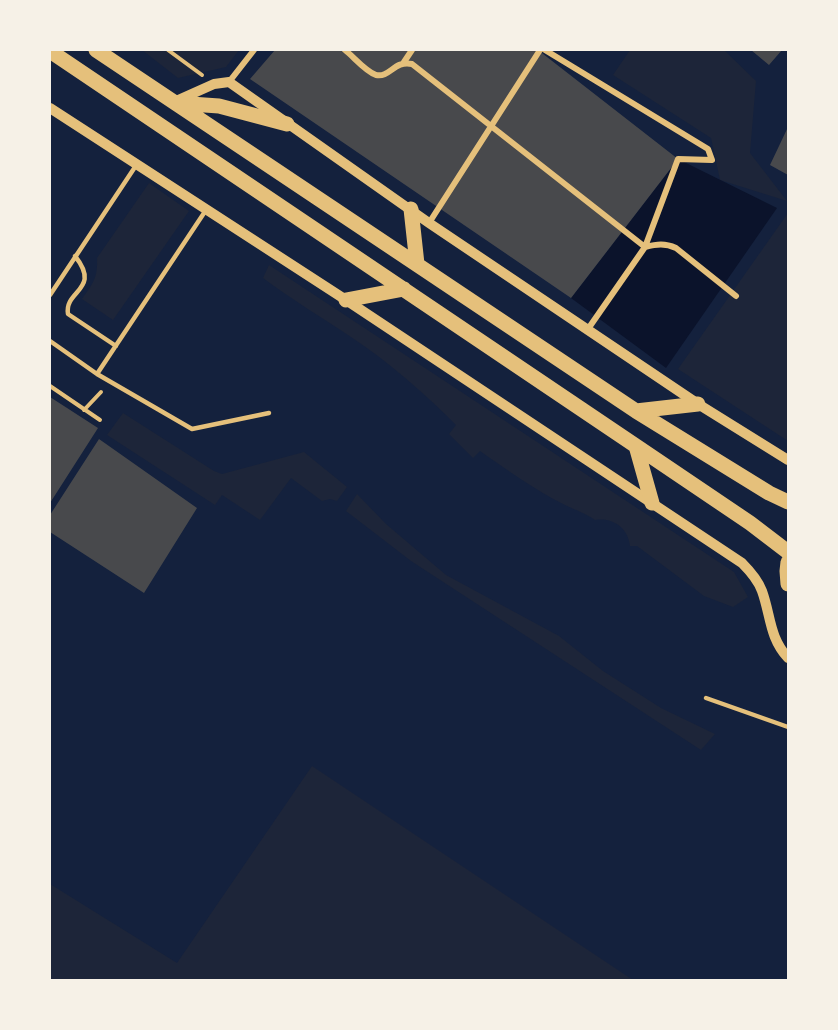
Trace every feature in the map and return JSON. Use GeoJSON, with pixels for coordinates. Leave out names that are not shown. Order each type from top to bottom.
{"type":"FeatureCollection","features":[{"type":"Feature","properties":{"kind":"main road"},"geometry":{"type":"LineString","coordinates":[[96,50],[636,411],[769,493],[789,502]]}},
{"type":"Feature","properties":{"kind":"main road"},"geometry":{"type":"LineString","coordinates":[[50,51],[750,523],[789,552]]}},
{"type":"Feature","properties":{"kind":"main road"},"geometry":{"type":"LineString","coordinates":[[173,103],[219,106],[287,124]]}},
{"type":"Feature","properties":{"kind":"main road"},"geometry":{"type":"LineString","coordinates":[[411,209],[417,264]]}},
{"type":"Feature","properties":{"kind":"main road"},"geometry":{"type":"LineString","coordinates":[[346,300],[404,289]]}},
{"type":"Feature","properties":{"kind":"main road"},"geometry":{"type":"LineString","coordinates":[[636,411],[698,404]]}},
{"type":"Feature","properties":{"kind":"main road"},"geometry":{"type":"LineString","coordinates":[[636,446],[652,504]]}},
{"type":"Feature","properties":{"kind":"main road"},"geometry":{"type":"LineString","coordinates":[[789,561],[787,571],[789,584]]}},
{"type":"Feature","properties":{"kind":"street"},"geometry":{"type":"LineString","coordinates":[[229,82],[254,50]]}},
{"type":"Feature","properties":{"kind":"street"},"geometry":{"type":"LineString","coordinates":[[345,50],[370,72],[379,76],[387,74],[394,66],[404,62],[412,50]]}},
{"type":"Feature","properties":{"kind":"street"},"geometry":{"type":"LineString","coordinates":[[429,223],[540,50]]}},
{"type":"Feature","properties":{"kind":"street"},"geometry":{"type":"LineString","coordinates":[[545,50],[708,149],[712,160],[678,159],[645,247],[588,329]]}},
{"type":"Feature","properties":{"kind":"street"},"geometry":{"type":"LineString","coordinates":[[404,62],[412,64],[645,247]]}},
{"type":"Feature","properties":{"kind":"street"},"geometry":{"type":"LineString","coordinates":[[173,103],[214,84],[229,82],[429,223],[698,404],[789,460]]}},
{"type":"Feature","properties":{"kind":"street"},"geometry":{"type":"LineString","coordinates":[[50,108],[346,300],[742,563],[753,574],[761,588],[774,638],[789,658]]}},
{"type":"Feature","properties":{"kind":"street"},"geometry":{"type":"LineString","coordinates":[[645,247],[668,244],[676,248],[736,296]]}},
{"type":"Feature","properties":{"kind":"lane"},"geometry":{"type":"LineString","coordinates":[[50,295],[137,164]]}},
{"type":"Feature","properties":{"kind":"lane"},"geometry":{"type":"LineString","coordinates":[[97,374],[206,210]]}},
{"type":"Feature","properties":{"kind":"lane"},"geometry":{"type":"LineString","coordinates":[[75,256],[84,267],[85,279],[68,306],[68,314],[116,346]]}},
{"type":"Feature","properties":{"kind":"lane"},"geometry":{"type":"LineString","coordinates":[[50,341],[97,374],[192,429],[269,412]]}},
{"type":"Feature","properties":{"kind":"lane"},"geometry":{"type":"LineString","coordinates":[[706,698],[789,727]]}},
{"type":"Feature","properties":{"kind":"path"},"geometry":{"type":"LineString","coordinates":[[168,50],[214,84]]}},
{"type":"Feature","properties":{"kind":"path"},"geometry":{"type":"LineString","coordinates":[[50,386],[100,420]]}},
{"type":"Feature","properties":{"kind":"path"},"geometry":{"type":"LineString","coordinates":[[84,410],[101,392]]}},
{"type":"Feature","properties":{"kind":"shaded area"},"geometry":{"type":"Polygon","coordinates":[[[142,50],[239,50],[226,67],[178,78],[142,50]]]}},
{"type":"Feature","properties":{"kind":"shaded area"},"geometry":{"type":"Polygon","coordinates":[[[630,50],[724,50],[756,81],[750,153],[787,201],[720,180],[711,138],[613,75],[630,50]]]}},
{"type":"Feature","properties":{"kind":"shaded area"},"geometry":{"type":"Polygon","coordinates":[[[678,159],[777,208],[666,368],[571,298],[678,159]]]}},
{"type":"Feature","properties":{"kind":"shaded area"},"geometry":{"type":"Polygon","coordinates":[[[149,183],[189,211],[113,320],[82,299],[94,280],[97,258],[149,183]]]}},
{"type":"Feature","properties":{"kind":"shaded area"},"geometry":{"type":"Polygon","coordinates":[[[788,213],[788,441],[678,369],[788,213]]]}},
{"type":"Feature","properties":{"kind":"shaded area"},"geometry":{"type":"Polygon","coordinates":[[[269,265],[734,572],[748,597],[733,607],[704,596],[637,546],[630,546],[623,529],[613,522],[595,520],[554,499],[521,480],[480,451],[473,458],[449,434],[456,425],[406,378],[365,347],[263,278],[269,265]]]}},
{"type":"Feature","properties":{"kind":"shaded area"},"geometry":{"type":"Polygon","coordinates":[[[123,413],[222,474],[304,452],[347,487],[337,501],[330,499],[322,501],[291,478],[260,520],[222,495],[215,505],[107,435],[123,413]]]}},
{"type":"Feature","properties":{"kind":"shaded area"},"geometry":{"type":"Polygon","coordinates":[[[357,494],[386,524],[446,575],[559,636],[603,671],[661,708],[715,734],[701,750],[411,561],[346,511],[357,494]]]}},
{"type":"Feature","properties":{"kind":"shaded area"},"geometry":{"type":"Polygon","coordinates":[[[312,766],[633,980],[50,980],[50,884],[177,963],[312,766]]]}},
{"type":"Feature","properties":{"kind":"building"},"geometry":{"type":"Polygon","coordinates":[[[275,50],[538,50],[678,159],[571,298],[250,79],[275,50]]]}},
{"type":"Feature","properties":{"kind":"building"},"geometry":{"type":"Polygon","coordinates":[[[751,50],[782,50],[769,65],[751,50]]]}},
{"type":"Feature","properties":{"kind":"building"},"geometry":{"type":"Polygon","coordinates":[[[788,127],[788,175],[770,165],[788,127]]]}},
{"type":"Feature","properties":{"kind":"building"},"geometry":{"type":"Polygon","coordinates":[[[50,397],[98,428],[50,503],[50,397]]]}},
{"type":"Feature","properties":{"kind":"building"},"geometry":{"type":"Polygon","coordinates":[[[99,439],[197,508],[144,593],[50,532],[50,515],[99,439]]]}}]}
